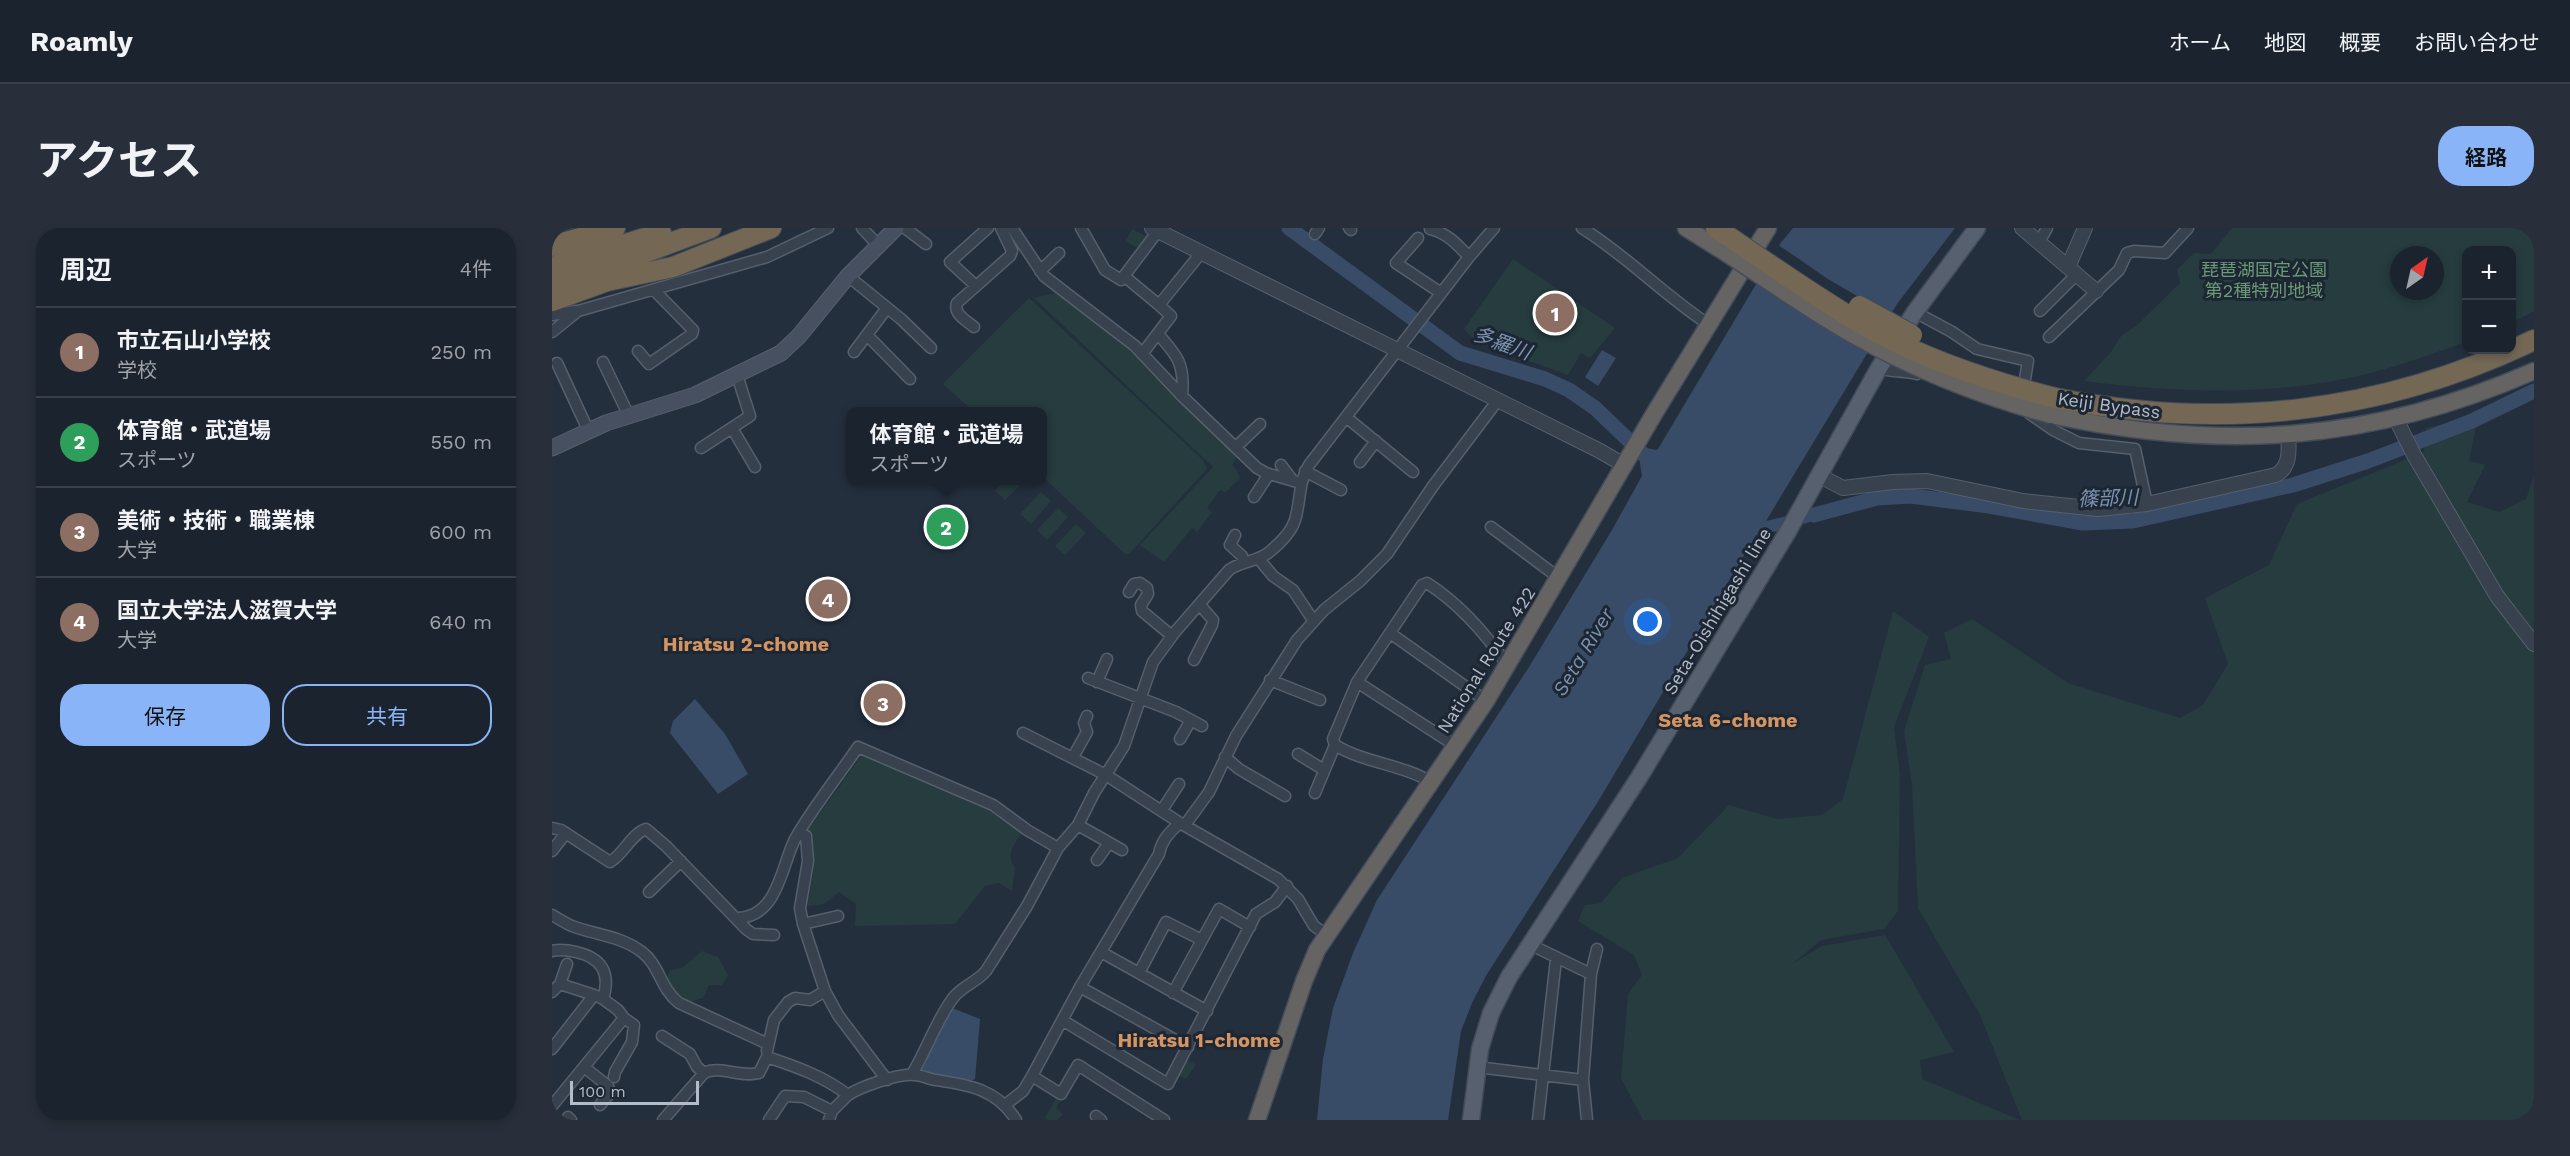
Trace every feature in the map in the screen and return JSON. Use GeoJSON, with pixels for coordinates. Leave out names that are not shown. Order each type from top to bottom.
{"type":"FeatureCollection","features":[{"type":"Feature","properties":{"kind":"highway"},"geometry":{"type":"LineString","coordinates":[[552,246],[615,228]]}},
{"type":"Feature","properties":{"kind":"highway"},"geometry":{"type":"LineString","coordinates":[[552,267],[609,251],[675,228]]}},
{"type":"Feature","properties":{"kind":"highway"},"geometry":{"type":"LineString","coordinates":[[552,284],[711,228]]}},
{"type":"Feature","properties":{"kind":"highway"},"geometry":{"type":"LineString","coordinates":[[552,301],[607,282],[673,267],[771,228]]}},
{"type":"Feature","properties":{"kind":"highway"},"geometry":{"type":"LineString","coordinates":[[1686,228],[1816,313],[1885,352],[1971,390],[2055,399],[2088,423],[2166,434],[2225,436],[2348,429],[2396,419],[2472,396],[2534,371]]}},
{"type":"Feature","properties":{"kind":"highway","name":"Keiji Bypass"},"geometry":{"type":"LineString","coordinates":[[1716,228],[1815,295],[1876,332],[1969,373],[2055,399],[2097,406],[2174,414],[2238,415],[2340,404],[2411,387],[2474,366],[2534,340]]}},
{"type":"Feature","properties":{"kind":"highway","name":"Keiji Bypass"},"geometry":{"type":"LineString","coordinates":[[1739,228],[1836,293],[1910,334],[1989,366],[2055,399],[2109,394],[2180,402],[2244,402],[2277,399],[2359,387],[2427,369],[2470,354]]}},
{"type":"Feature","properties":{"kind":"highway","name":"National Route 422"},"geometry":{"type":"LineString","coordinates":[[1257,1120],[1314,957],[1508,666],[1627,459],[1768,228]]}},
{"type":"Feature","properties":{"kind":"highway"},"geometry":{"type":"LineString","coordinates":[[2516,335],[2534,326]]}},
{"type":"Feature","properties":{"kind":"main road"},"geometry":{"type":"LineString","coordinates":[[552,448],[629,416],[674,403],[769,360],[791,346],[848,276],[896,228]]}},
{"type":"Feature","properties":{"kind":"main road","name":"Seta-Oishihigashi line"},"geometry":{"type":"LineString","coordinates":[[1471,1120],[1478,1066],[1491,1014],[1509,977],[1640,776],[1787,533],[1879,368],[1915,312],[1977,228]]}},
{"type":"Feature","properties":{"kind":"street"},"geometry":{"type":"LineString","coordinates":[[552,237],[574,228]]}},
{"type":"Feature","properties":{"kind":"street"},"geometry":{"type":"LineString","coordinates":[[552,315],[579,311],[766,257],[828,228]]}},
{"type":"Feature","properties":{"kind":"street"},"geometry":{"type":"LineString","coordinates":[[862,228],[878,244]]}},
{"type":"Feature","properties":{"kind":"street"},"geometry":{"type":"LineString","coordinates":[[905,228],[926,244]]}},
{"type":"Feature","properties":{"kind":"street"},"geometry":{"type":"LineString","coordinates":[[976,286],[950,262],[988,228]]}},
{"type":"Feature","properties":{"kind":"street"},"geometry":{"type":"LineString","coordinates":[[974,327],[957,312],[956,307],[1010,256],[1012,251],[1001,228]]}},
{"type":"Feature","properties":{"kind":"street"},"geometry":{"type":"LineString","coordinates":[[1012,228],[1049,281],[1142,354],[1257,468],[1297,482]]}},
{"type":"Feature","properties":{"kind":"street"},"geometry":{"type":"LineString","coordinates":[[1081,228],[1105,270],[1121,280],[1155,229],[1600,451],[1627,459]]}},
{"type":"Feature","properties":{"kind":"street"},"geometry":{"type":"LineString","coordinates":[[912,1074],[939,1019],[955,996],[986,971],[1027,906],[1058,848],[1078,825],[1124,746],[1153,662],[1172,636],[1229,570],[1244,562],[1259,559],[1281,540],[1293,525],[1297,482],[1468,257],[1494,228]]}},
{"type":"Feature","properties":{"kind":"street"},"geometry":{"type":"LineString","coordinates":[[1582,228],[1630,261],[1689,311],[1708,324]]}},
{"type":"Feature","properties":{"kind":"street"},"geometry":{"type":"LineString","coordinates":[[2022,228],[2096,291]]}},
{"type":"Feature","properties":{"kind":"street"},"geometry":{"type":"LineString","coordinates":[[2039,242],[2047,228]]}},
{"type":"Feature","properties":{"kind":"street"},"geometry":{"type":"LineString","coordinates":[[2040,311],[2073,270],[2085,228]]}},
{"type":"Feature","properties":{"kind":"street"},"geometry":{"type":"LineString","coordinates":[[2049,337],[2119,270],[2127,253],[2134,251],[2165,253],[2188,228]]}},
{"type":"Feature","properties":{"kind":"street"},"geometry":{"type":"LineString","coordinates":[[1430,229],[1442,232],[1455,242],[1468,257]]}},
{"type":"Feature","properties":{"kind":"street"},"geometry":{"type":"LineString","coordinates":[[1418,238],[1396,263],[1441,293]]}},
{"type":"Feature","properties":{"kind":"street"},"geometry":{"type":"LineString","coordinates":[[1040,271],[1059,253]]}},
{"type":"Feature","properties":{"kind":"street"},"geometry":{"type":"LineString","coordinates":[[1159,305],[1201,253]]}},
{"type":"Feature","properties":{"kind":"street"},"geometry":{"type":"LineString","coordinates":[[848,276],[931,348]]}},
{"type":"Feature","properties":{"kind":"street"},"geometry":{"type":"LineString","coordinates":[[1124,276],[1171,316],[1142,354]]}},
{"type":"Feature","properties":{"kind":"street"},"geometry":{"type":"LineString","coordinates":[[638,351],[649,364],[692,334],[693,330],[654,290]]}},
{"type":"Feature","properties":{"kind":"street"},"geometry":{"type":"LineString","coordinates":[[854,352],[887,308]]}},
{"type":"Feature","properties":{"kind":"street"},"geometry":{"type":"LineString","coordinates":[[552,332],[579,311]]}},
{"type":"Feature","properties":{"kind":"street"},"geometry":{"type":"LineString","coordinates":[[1915,312],[1977,349],[2028,361],[2019,410]]}},
{"type":"Feature","properties":{"kind":"street"},"geometry":{"type":"LineString","coordinates":[[1158,334],[1177,354],[1184,376],[1182,396]]}},
{"type":"Feature","properties":{"kind":"street"},"geometry":{"type":"LineString","coordinates":[[867,335],[910,378]]}},
{"type":"Feature","properties":{"kind":"street"},"geometry":{"type":"LineString","coordinates":[[603,362],[629,416]]}},
{"type":"Feature","properties":{"kind":"street"},"geometry":{"type":"LineString","coordinates":[[557,363],[589,432]]}},
{"type":"Feature","properties":{"kind":"street"},"geometry":{"type":"LineString","coordinates":[[1879,368],[1889,372],[1906,371],[1921,375],[1967,394],[2033,415],[2053,430],[2079,443],[2135,449],[2147,504]]}},
{"type":"Feature","properties":{"kind":"street"},"geometry":{"type":"LineString","coordinates":[[701,448],[750,416],[737,375]]}},
{"type":"Feature","properties":{"kind":"street"},"geometry":{"type":"LineString","coordinates":[[1005,1105],[1023,1091],[1170,831],[1183,824],[1209,792],[1236,736],[1297,640],[1313,620],[1360,581],[1386,554],[1433,486],[1498,400]]}},
{"type":"Feature","properties":{"kind":"street"},"geometry":{"type":"LineString","coordinates":[[1346,417],[1413,472]]}},
{"type":"Feature","properties":{"kind":"street"},"geometry":{"type":"LineString","coordinates":[[2396,419],[2406,441],[2497,596],[2534,644]]}},
{"type":"Feature","properties":{"kind":"street"},"geometry":{"type":"LineString","coordinates":[[1236,447],[1260,424]]}},
{"type":"Feature","properties":{"kind":"street"},"geometry":{"type":"LineString","coordinates":[[732,428],[754,467]]}},
{"type":"Feature","properties":{"kind":"street"},"geometry":{"type":"LineString","coordinates":[[1820,476],[1843,488],[1893,482],[1927,481],[2023,501],[2106,509],[2147,504],[2276,476],[2288,459],[2289,434]]}},
{"type":"Feature","properties":{"kind":"street"},"geometry":{"type":"LineString","coordinates":[[1360,462],[1376,441]]}},
{"type":"Feature","properties":{"kind":"street"},"geometry":{"type":"LineString","coordinates":[[1281,465],[1297,482]]}},
{"type":"Feature","properties":{"kind":"street"},"geometry":{"type":"LineString","coordinates":[[1305,471],[1341,490]]}},
{"type":"Feature","properties":{"kind":"street"},"geometry":{"type":"LineString","coordinates":[[1254,496],[1269,474]]}},
{"type":"Feature","properties":{"kind":"street"},"geometry":{"type":"LineString","coordinates":[[1491,527],[1559,578]]}},
{"type":"Feature","properties":{"kind":"street"},"geometry":{"type":"LineString","coordinates":[[1235,535],[1230,545],[1242,556],[1244,562]]}},
{"type":"Feature","properties":{"kind":"street"},"geometry":{"type":"LineString","coordinates":[[1259,559],[1273,576],[1293,590],[1313,620]]}},
{"type":"Feature","properties":{"kind":"street"},"geometry":{"type":"LineString","coordinates":[[1129,592],[1134,584],[1140,583],[1147,588],[1148,594],[1141,604],[1142,610],[1172,636]]}},
{"type":"Feature","properties":{"kind":"street"},"geometry":{"type":"LineString","coordinates":[[1315,793],[1358,682],[1422,585],[1427,583],[1482,630],[1508,666]]}},
{"type":"Feature","properties":{"kind":"street"},"geometry":{"type":"LineString","coordinates":[[1194,660],[1212,625],[1212,620],[1200,605]]}},
{"type":"Feature","properties":{"kind":"street"},"geometry":{"type":"LineString","coordinates":[[1390,633],[1486,701]]}},
{"type":"Feature","properties":{"kind":"street"},"geometry":{"type":"LineString","coordinates":[[1107,659],[1092,680],[1176,711],[1202,726]]}},
{"type":"Feature","properties":{"kind":"street"},"geometry":{"type":"LineString","coordinates":[[1270,680],[1320,699]]}},
{"type":"Feature","properties":{"kind":"street"},"geometry":{"type":"LineString","coordinates":[[1358,682],[1456,746]]}},
{"type":"Feature","properties":{"kind":"street"},"geometry":{"type":"LineString","coordinates":[[1073,757],[1088,732],[1084,723],[1087,716]]}},
{"type":"Feature","properties":{"kind":"street"},"geometry":{"type":"LineString","coordinates":[[1180,739],[1191,720]]}},
{"type":"Feature","properties":{"kind":"street"},"geometry":{"type":"LineString","coordinates":[[1023,733],[1106,775],[1287,886],[1298,899],[1314,926],[1327,935]]}},
{"type":"Feature","properties":{"kind":"street"},"geometry":{"type":"LineString","coordinates":[[1335,745],[1360,757],[1409,772],[1431,782]]}},
{"type":"Feature","properties":{"kind":"street"},"geometry":{"type":"LineString","coordinates":[[736,918],[749,918],[761,909],[774,893],[799,834],[858,747],[993,805],[1058,848]]}},
{"type":"Feature","properties":{"kind":"street"},"geometry":{"type":"LineString","coordinates":[[1299,754],[1324,770]]}},
{"type":"Feature","properties":{"kind":"street"},"geometry":{"type":"LineString","coordinates":[[1225,757],[1239,769],[1285,796]]}},
{"type":"Feature","properties":{"kind":"street"},"geometry":{"type":"LineString","coordinates":[[1162,810],[1179,784]]}},
{"type":"Feature","properties":{"kind":"street"},"geometry":{"type":"LineString","coordinates":[[1078,825],[1122,850]]}},
{"type":"Feature","properties":{"kind":"street"},"geometry":{"type":"LineString","coordinates":[[552,828],[566,833],[610,862],[618,858],[639,831],[646,829],[753,934],[774,935]]}},
{"type":"Feature","properties":{"kind":"street"},"geometry":{"type":"LineString","coordinates":[[552,851],[566,833]]}},
{"type":"Feature","properties":{"kind":"street"},"geometry":{"type":"LineString","coordinates":[[799,834],[806,836],[808,847],[808,861],[800,908],[825,991],[838,1016],[887,1080]]}},
{"type":"Feature","properties":{"kind":"street"},"geometry":{"type":"LineString","coordinates":[[1097,860],[1109,843]]}},
{"type":"Feature","properties":{"kind":"street"},"geometry":{"type":"LineString","coordinates":[[649,892],[681,861]]}},
{"type":"Feature","properties":{"kind":"street"},"geometry":{"type":"LineString","coordinates":[[1062,1020],[1168,1084],[1256,914],[1275,902],[1287,886]]}},
{"type":"Feature","properties":{"kind":"street"},"geometry":{"type":"LineString","coordinates":[[1173,993],[1219,909],[1250,927]]}},
{"type":"Feature","properties":{"kind":"street"},"geometry":{"type":"LineString","coordinates":[[552,915],[572,926],[628,942],[644,953],[657,968],[661,983],[669,995],[679,1003],[768,1044]]}},
{"type":"Feature","properties":{"kind":"street"},"geometry":{"type":"LineString","coordinates":[[803,924],[838,916]]}},
{"type":"Feature","properties":{"kind":"street"},"geometry":{"type":"LineString","coordinates":[[1139,974],[1166,922],[1202,940]]}},
{"type":"Feature","properties":{"kind":"street"},"geometry":{"type":"LineString","coordinates":[[1529,944],[1591,974]]}},
{"type":"Feature","properties":{"kind":"street"},"geometry":{"type":"LineString","coordinates":[[1587,1120],[1583,1080],[1591,974],[1597,949]]}},
{"type":"Feature","properties":{"kind":"street"},"geometry":{"type":"LineString","coordinates":[[552,951],[566,950],[590,955],[598,960],[604,969],[599,997],[552,1048]]}},
{"type":"Feature","properties":{"kind":"street"},"geometry":{"type":"LineString","coordinates":[[1101,952],[1207,1011]]}},
{"type":"Feature","properties":{"kind":"street"},"geometry":{"type":"LineString","coordinates":[[1538,1120],[1556,959]]}},
{"type":"Feature","properties":{"kind":"street"},"geometry":{"type":"LineString","coordinates":[[552,992],[560,984],[567,964]]}},
{"type":"Feature","properties":{"kind":"street"},"geometry":{"type":"LineString","coordinates":[[560,984],[599,997],[634,1025],[632,1042],[614,1077]]}},
{"type":"Feature","properties":{"kind":"street"},"geometry":{"type":"LineString","coordinates":[[1080,987],[1188,1047]]}},
{"type":"Feature","properties":{"kind":"street"},"geometry":{"type":"LineString","coordinates":[[663,1120],[704,1073],[711,1070],[749,1076],[759,1072],[767,1057],[774,1020],[788,1002],[795,998],[810,1000],[825,991]]}},
{"type":"Feature","properties":{"kind":"street"},"geometry":{"type":"LineString","coordinates":[[552,1106],[624,1018]]}},
{"type":"Feature","properties":{"kind":"street"},"geometry":{"type":"LineString","coordinates":[[662,1036],[690,1054],[697,1067],[704,1073]]}},
{"type":"Feature","properties":{"kind":"street"},"geometry":{"type":"LineString","coordinates":[[767,1057],[809,1071],[830,1081],[848,1095]]}},
{"type":"Feature","properties":{"kind":"street"},"geometry":{"type":"LineString","coordinates":[[1032,1076],[1061,1094],[1078,1065],[1119,1084],[1164,1120]]}},
{"type":"Feature","properties":{"kind":"street"},"geometry":{"type":"LineString","coordinates":[[1478,1066],[1583,1080]]}},
{"type":"Feature","properties":{"kind":"street"},"geometry":{"type":"LineString","coordinates":[[584,1067],[608,1086],[610,1093],[600,1105]]}},
{"type":"Feature","properties":{"kind":"street"},"geometry":{"type":"LineString","coordinates":[[769,1120],[784,1096],[804,1097],[830,1115],[848,1095],[870,1083],[912,1074],[974,1086],[987,1091],[1005,1105],[1016,1120]]}},
{"type":"Feature","properties":{"kind":"green space","name":"琵琶湖国定公園 第2種特別地域"},"geometry":{"type":"Polygon","coordinates":[[[2232,228],[2534,228],[2534,311],[2516,321],[2516,246],[2462,246],[2462,343],[2360,376],[2279,388],[2181,390],[2084,381],[2111,352],[2121,336],[2136,326],[2180,283],[2177,270],[2194,253],[2211,254],[2232,228]]]}},
{"type":"Feature","properties":{"kind":"green space"},"geometry":{"type":"Polygon","coordinates":[[[1132,229],[1146,236],[1139,249],[1126,241],[1132,229]]]}},
{"type":"Feature","properties":{"kind":"green space"},"geometry":{"type":"Polygon","coordinates":[[[1513,259],[1615,328],[1590,358],[1581,353],[1568,375],[1476,342],[1464,329],[1513,259]]]}},
{"type":"Feature","properties":{"kind":"green space"},"geometry":{"type":"Polygon","coordinates":[[[1059,292],[1130,348],[1237,457],[1232,465],[1240,478],[1226,492],[1220,490],[1207,508],[1212,512],[1197,532],[1192,528],[1164,562],[1140,545],[1213,467],[1034,298],[1059,292]]]}},
{"type":"Feature","properties":{"kind":"green space"},"geometry":{"type":"Polygon","coordinates":[[[1029,298],[1203,460],[1207,469],[1129,554],[1125,554],[1047,481],[1047,407],[969,407],[943,384],[1029,298]]]}},
{"type":"Feature","properties":{"kind":"green space"},"geometry":{"type":"Polygon","coordinates":[[[2478,416],[2469,461],[2485,465],[2467,502],[2499,512],[2526,499],[2534,476],[2534,1120],[2022,1120],[1980,1015],[1918,908],[1912,785],[1904,731],[1925,665],[1951,659],[1944,633],[1972,619],[2068,683],[2180,718],[2203,705],[2228,664],[2205,598],[2269,565],[2297,504],[2424,452],[2426,428],[2478,416]]]}},
{"type":"Feature","properties":{"kind":"green space"},"geometry":{"type":"Polygon","coordinates":[[[1000,485],[1020,485],[1005,500],[995,491],[1000,485]]]}},
{"type":"Feature","properties":{"kind":"green space"},"geometry":{"type":"Polygon","coordinates":[[[1041,492],[1051,501],[1031,524],[1020,514],[1041,492]]]}},
{"type":"Feature","properties":{"kind":"green space"},"geometry":{"type":"Polygon","coordinates":[[[1058,508],[1068,517],[1047,540],[1037,530],[1058,508]]]}},
{"type":"Feature","properties":{"kind":"green space"},"geometry":{"type":"Polygon","coordinates":[[[1076,524],[1086,533],[1065,555],[1055,546],[1076,524]]]}},
{"type":"Feature","properties":{"kind":"green space"},"geometry":{"type":"Polygon","coordinates":[[[1893,611],[1929,637],[1894,727],[1900,776],[1898,911],[1884,929],[1821,940],[1792,964],[1822,946],[1885,935],[1954,1052],[1920,1060],[1922,1079],[2020,1120],[1643,1120],[1621,1078],[1628,994],[1642,975],[1634,955],[1578,921],[1585,905],[1601,903],[1622,878],[1678,858],[1729,805],[1777,819],[1822,815],[1843,799],[1893,611]]]}},
{"type":"Feature","properties":{"kind":"green space"},"geometry":{"type":"Polygon","coordinates":[[[862,755],[987,809],[1021,834],[1011,854],[1015,867],[1012,891],[999,883],[985,886],[955,924],[855,926],[856,904],[839,892],[824,904],[807,906],[814,858],[808,830],[862,755]]]}},
{"type":"Feature","properties":{"kind":"green space"},"geometry":{"type":"Polygon","coordinates":[[[702,951],[718,957],[728,975],[722,985],[709,985],[703,998],[689,1002],[673,989],[667,979],[670,970],[682,968],[702,951]]]}},
{"type":"Feature","properties":{"kind":"green space"},"geometry":{"type":"Polygon","coordinates":[[[1186,1059],[1196,1065],[1186,1079],[1176,1074],[1186,1059]]]}},
{"type":"Feature","properties":{"kind":"green space"},"geometry":{"type":"Polygon","coordinates":[[[1056,1099],[1060,1102],[1056,1108],[1063,1114],[1057,1120],[1048,1120],[1045,1117],[1056,1099]]]}},
{"type":"Feature","properties":{"kind":"water","name":"Seta River"},"geometry":{"type":"Polygon","coordinates":[[[1793,228],[1955,228],[1897,304],[1766,521],[1833,505],[1835,515],[1756,535],[1599,800],[1487,974],[1461,1031],[1448,1120],[1317,1120],[1323,1059],[1333,1008],[1353,953],[1377,900],[1529,667],[1612,530],[1642,476],[1639,457],[1646,448],[1658,449],[1780,244],[1793,228]]]}},
{"type":"Feature","properties":{"kind":"water"},"geometry":{"type":"Polygon","coordinates":[[[1602,350],[1616,358],[1598,386],[1585,377],[1602,350]]]}},
{"type":"Feature","properties":{"kind":"water"},"geometry":{"type":"Polygon","coordinates":[[[695,699],[725,734],[748,774],[718,794],[670,733],[673,721],[695,699]]]}},
{"type":"Feature","properties":{"kind":"water"},"geometry":{"type":"Polygon","coordinates":[[[952,1008],[980,1019],[975,1079],[970,1081],[923,1074],[920,1070],[952,1008]]]}},
{"type":"Feature","properties":{"kind":"pier"},"geometry":{"type":"Polygon","coordinates":[[[1777,244],[1828,279],[1893,317],[1871,354],[1754,280],[1777,244]]]}},
{"type":"Feature","properties":{"kind":"waterway","name":"多羅川"},"geometry":{"type":"LineString","coordinates":[[1289,228],[1460,353],[1545,379],[1569,390],[1595,408],[1643,454]]}},
{"type":"Feature","properties":{"kind":"waterway","name":"篠部川"},"geometry":{"type":"LineString","coordinates":[[1814,515],[1877,498],[1911,496],[1989,506],[2083,523],[2133,521],[2293,485],[2368,461],[2472,421],[2534,391]]}},
{"type":"Feature","properties":{"kind":"place","name":"市立石山小学校"},"geometry":{"type":"Point","coordinates":[1555,313]}},
{"type":"Feature","properties":{"kind":"place","name":"体育館・武道場"},"geometry":{"type":"Point","coordinates":[946,527]}},
{"type":"Feature","properties":{"kind":"place","name":"国立大学法人滋賀大学"},"geometry":{"type":"Point","coordinates":[828,599]}},
{"type":"Feature","properties":{"kind":"place","name":"美術・技術・職業棟"},"geometry":{"type":"Point","coordinates":[883,703]}},
{"type":"Feature","properties":{"kind":"district","name":"Hiratsu 2-chome"},"geometry":{"type":"Point","coordinates":[746,644]}},
{"type":"Feature","properties":{"kind":"district","name":"Seta 6-chome"},"geometry":{"type":"Point","coordinates":[1728,720]}},
{"type":"Feature","properties":{"kind":"district","name":"Hiratsu 1-chome"},"geometry":{"type":"Point","coordinates":[1199,1040]}}]}
